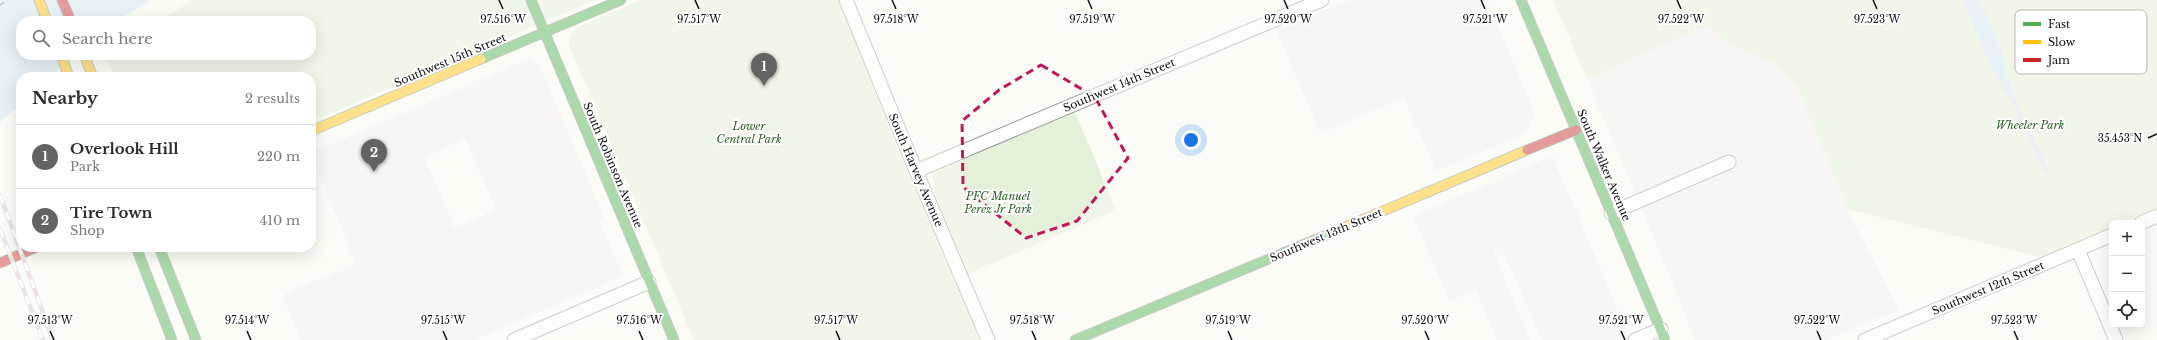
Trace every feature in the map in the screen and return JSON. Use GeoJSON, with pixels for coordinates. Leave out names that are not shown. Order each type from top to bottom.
{"type":"FeatureCollection","features":[{"type":"Feature","properties":{"kind":"main road"},"geometry":{"type":"LineString","coordinates":[[39,0],[45,16]]}},
{"type":"Feature","properties":{"kind":"main road"},"geometry":{"type":"LineString","coordinates":[[62,0],[69,16]]}},
{"type":"Feature","properties":{"kind":"main road","name":"South Robinson Avenue"},"geometry":{"type":"LineString","coordinates":[[531,0],[674,340]]}},
{"type":"Feature","properties":{"kind":"main road","name":"Southwest 15th Street"},"geometry":{"type":"LineString","coordinates":[[316,129],[621,0]]}},
{"type":"Feature","properties":{"kind":"main road","name":"South Walker Avenue"},"geometry":{"type":"LineString","coordinates":[[1521,0],[1663,335]]}},
{"type":"Feature","properties":{"kind":"main road"},"geometry":{"type":"LineString","coordinates":[[62,60],[67,72]]}},
{"type":"Feature","properties":{"kind":"main road"},"geometry":{"type":"LineString","coordinates":[[86,60],[91,72]]}},
{"type":"Feature","properties":{"kind":"main road","name":"Southwest 13th Street"},"geometry":{"type":"LineString","coordinates":[[1075,340],[1576,130]]}},
{"type":"Feature","properties":{"kind":"main road"},"geometry":{"type":"LineString","coordinates":[[0,263],[25,252]]}},
{"type":"Feature","properties":{"kind":"main road"},"geometry":{"type":"LineString","coordinates":[[138,252],[172,340]]}},
{"type":"Feature","properties":{"kind":"main road"},"geometry":{"type":"LineString","coordinates":[[161,252],[196,340]]}},
{"type":"Feature","properties":{"kind":"street","name":"South Harvey Avenue"},"geometry":{"type":"LineString","coordinates":[[846,0],[916,171],[988,340]]}},
{"type":"Feature","properties":{"kind":"street","name":"Southwest 14th Street"},"geometry":{"type":"LineString","coordinates":[[916,171],[1322,0]]}},
{"type":"Feature","properties":{"kind":"street"},"geometry":{"type":"LineString","coordinates":[[1611,213],[1729,162]]}},
{"type":"Feature","properties":{"kind":"street"},"geometry":{"type":"LineString","coordinates":[[2145,221],[2157,216]]}},
{"type":"Feature","properties":{"kind":"street","name":"Southwest 12th Street"},"geometry":{"type":"LineString","coordinates":[[1865,340],[2109,236]]}},
{"type":"Feature","properties":{"kind":"street"},"geometry":{"type":"LineString","coordinates":[[2078,250],[2116,340]]}},
{"type":"Feature","properties":{"kind":"street"},"geometry":{"type":"LineString","coordinates":[[514,340],[649,282]]}},
{"type":"Feature","properties":{"kind":"street"},"geometry":{"type":"LineString","coordinates":[[1635,340],[1663,335]]}},
{"type":"Feature","properties":{"kind":"highlighted area"},"geometry":{"type":"Polygon","coordinates":[[[1041,65],[1095,97],[1128,158],[1077,221],[1026,238],[963,187],[962,121],[999,90],[1041,65]]]}},
{"type":"Feature","properties":{"kind":"shaded area"},"geometry":{"type":"Polygon","coordinates":[[[1350,0],[1487,0],[1535,113],[1527,133],[1436,171],[1404,98],[1320,133],[1276,29],[1350,0]]]}},
{"type":"Feature","properties":{"kind":"shaded area"},"geometry":{"type":"Polygon","coordinates":[[[1709,25],[1716,34],[1736,47],[1771,62],[1796,85],[1847,209],[1899,310],[1825,340],[1694,340],[1679,298],[1587,79],[1709,25]]]}},
{"type":"Feature","properties":{"kind":"shaded area"},"geometry":{"type":"Polygon","coordinates":[[[529,59],[539,64],[604,217],[599,220],[623,276],[474,340],[301,340],[282,295],[356,263],[316,169],[316,151],[529,59]],[[465,139],[424,157],[452,221],[453,228],[496,209],[465,139]]]}},
{"type":"Feature","properties":{"kind":"shaded area"},"geometry":{"type":"Polygon","coordinates":[[[1552,156],[1630,340],[1542,340],[1501,247],[1493,250],[1530,340],[1497,340],[1476,290],[1449,301],[1413,216],[1552,156]]]}},
{"type":"Feature","properties":{"kind":"shaded area"},"geometry":{"type":"Polygon","coordinates":[[[681,197],[733,202],[736,229],[677,253],[656,205],[681,197]]]}},
{"type":"Feature","properties":{"kind":"green space"},"geometry":{"type":"Polygon","coordinates":[[[192,0],[595,0],[316,120],[316,72],[112,72],[108,60],[316,60],[316,16],[168,16],[192,0]]]}},
{"type":"Feature","properties":{"kind":"green space","name":"Lower Central Park"},"geometry":{"type":"Polygon","coordinates":[[[640,0],[839,0],[900,155],[979,340],[694,340],[569,45],[571,35],[578,27],[640,0]]]}},
{"type":"Feature","properties":{"kind":"green space","name":"Wheeler Park"},"geometry":{"type":"Polygon","coordinates":[[[1553,0],[2157,0],[2157,208],[2128,220],[2109,220],[2109,228],[2040,257],[1847,209],[1796,85],[1771,62],[1736,47],[1716,34],[1709,25],[1587,79],[1553,0]]]}},
{"type":"Feature","properties":{"kind":"green space","name":"PFC Manuel Perez Jr Park"},"geometry":{"type":"Polygon","coordinates":[[[1075,112],[1116,210],[968,274],[935,198],[935,183],[931,175],[943,168],[1075,112]]]}},
{"type":"Feature","properties":{"kind":"water"},"geometry":{"type":"Polygon","coordinates":[[[0,0],[151,0],[124,16],[16,16],[16,60],[69,60],[55,72],[16,72],[16,108],[0,122],[0,0]]]}},
{"type":"Feature","properties":{"kind":"water"},"geometry":{"type":"Polygon","coordinates":[[[1962,0],[1979,0],[1982,5],[2006,62],[2005,73],[2025,122],[2023,124],[2013,103],[1997,80],[1962,0]]]}},
{"type":"Feature","properties":{"kind":"waterway"},"geometry":{"type":"LineString","coordinates":[[2022,120],[2047,172]]}},
{"type":"Feature","properties":{"kind":"ferry route"},"geometry":{"type":"LineString","coordinates":[[0,5],[8,0]]}},
{"type":"Feature","properties":{"kind":"railway"},"geometry":{"type":"LineString","coordinates":[[0,195],[16,239]]}},
{"type":"Feature","properties":{"kind":"railway"},"geometry":{"type":"LineString","coordinates":[[0,229],[43,340]]}},
{"type":"Feature","properties":{"kind":"railway"},"geometry":{"type":"LineString","coordinates":[[21,252],[53,340]]}},
{"type":"Feature","properties":{"kind":"traffic: fast"},"geometry":{"type":"LineString","coordinates":[[531,0],[674,340]]}},
{"type":"Feature","properties":{"kind":"traffic: fast"},"geometry":{"type":"LineString","coordinates":[[481,59],[621,0]]}},
{"type":"Feature","properties":{"kind":"traffic: fast"},"geometry":{"type":"LineString","coordinates":[[1521,0],[1665,340]]}},
{"type":"Feature","properties":{"kind":"traffic: fast"},"geometry":{"type":"LineString","coordinates":[[1075,340],[1331,233]]}},
{"type":"Feature","properties":{"kind":"traffic: fast"},"geometry":{"type":"LineString","coordinates":[[138,252],[172,340]]}},
{"type":"Feature","properties":{"kind":"traffic: fast"},"geometry":{"type":"LineString","coordinates":[[161,252],[196,340]]}},
{"type":"Feature","properties":{"kind":"traffic: slow"},"geometry":{"type":"LineString","coordinates":[[39,0],[45,16]]}},
{"type":"Feature","properties":{"kind":"traffic: slow"},"geometry":{"type":"LineString","coordinates":[[316,129],[481,59]]}},
{"type":"Feature","properties":{"kind":"traffic: slow"},"geometry":{"type":"LineString","coordinates":[[63,60],[67,72]]}},
{"type":"Feature","properties":{"kind":"traffic: slow"},"geometry":{"type":"LineString","coordinates":[[86,60],[91,72]]}},
{"type":"Feature","properties":{"kind":"traffic: slow"},"geometry":{"type":"LineString","coordinates":[[1331,233],[1527,150]]}},
{"type":"Feature","properties":{"kind":"traffic: jam"},"geometry":{"type":"LineString","coordinates":[[62,0],[69,16]]}},
{"type":"Feature","properties":{"kind":"traffic: jam"},"geometry":{"type":"LineString","coordinates":[[1527,150],[1576,130]]}},
{"type":"Feature","properties":{"kind":"traffic: jam"},"geometry":{"type":"LineString","coordinates":[[0,263],[25,252]]}},
{"type":"Feature","properties":{"kind":"place","name":"Overlook Hill"},"geometry":{"type":"Point","coordinates":[764,86]}},
{"type":"Feature","properties":{"kind":"place","name":"Tire Town"},"geometry":{"type":"Point","coordinates":[374,172]}}]}
